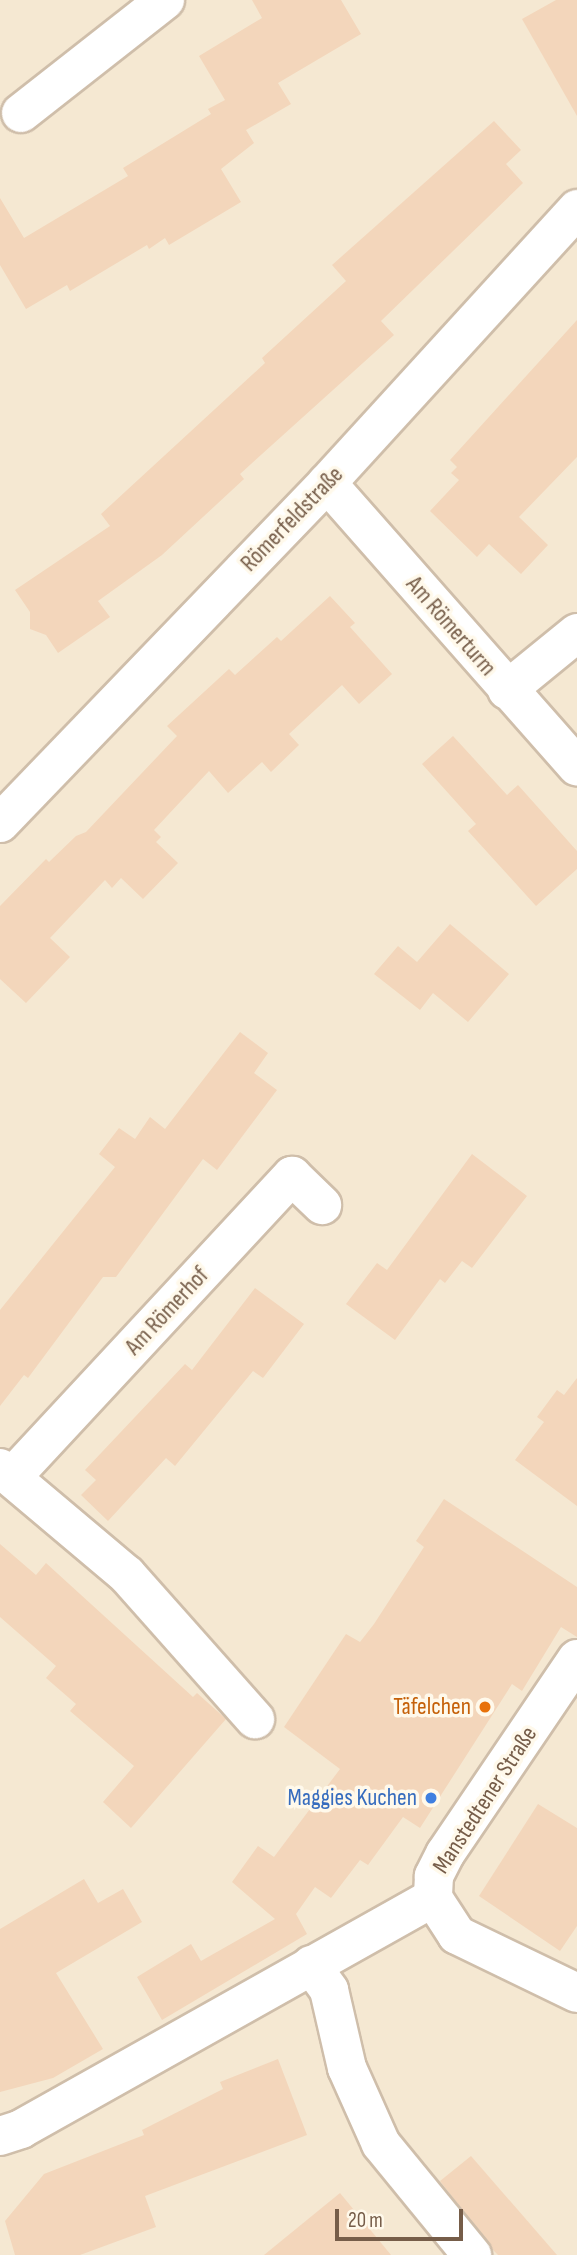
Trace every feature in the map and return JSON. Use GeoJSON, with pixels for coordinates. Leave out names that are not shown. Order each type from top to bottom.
{"type":"FeatureCollection","features":[{"type":"Feature","properties":{"kind":"street"},"geometry":{"type":"LineString","coordinates":[[21,113],[166,0]]}},
{"type":"Feature","properties":{"kind":"street","name":"Römerfeldstraße"},"geometry":{"type":"LineString","coordinates":[[0,822],[327,484],[577,209]]}},
{"type":"Feature","properties":{"kind":"street","name":"Am Römerturm"},"geometry":{"type":"LineString","coordinates":[[327,484],[577,767]]}},
{"type":"Feature","properties":{"kind":"street"},"geometry":{"type":"LineString","coordinates":[[507,690],[577,633]]}},
{"type":"Feature","properties":{"kind":"street","name":"Am Römerhof"},"geometry":{"type":"LineString","coordinates":[[255,1718],[127,1575],[6,1472],[292,1176],[322,1205]]}},
{"type":"Feature","properties":{"kind":"street","name":"Manstedtener Straße"},"geometry":{"type":"LineString","coordinates":[[0,2136],[21,2129],[433,1898],[434,1875],[445,1854],[577,1659]]}},
{"type":"Feature","properties":{"kind":"street"},"geometry":{"type":"LineString","coordinates":[[433,1898],[457,1935],[577,1993]]}},
{"type":"Feature","properties":{"kind":"street"},"geometry":{"type":"LineString","coordinates":[[311,1965],[329,1990],[347,2068],[381,2144],[472,2255]]}},
{"type":"Feature","properties":{"kind":"shaded area"},"geometry":{"type":"Polygon","coordinates":[[[0,0],[577,0],[577,2255],[0,2255],[0,0]]]}},
{"type":"Feature","properties":{"kind":"building"},"geometry":{"type":"Polygon","coordinates":[[[252,0],[341,0],[361,34],[278,83],[291,104],[246,130],[254,143],[221,169],[241,202],[169,245],[165,238],[149,249],[147,245],[70,291],[67,285],[26,309],[0,265],[0,198],[24,238],[128,176],[123,168],[211,114],[208,109],[225,100],[199,56],[262,18],[252,0]]]}},
{"type":"Feature","properties":{"kind":"building"},"geometry":{"type":"Polygon","coordinates":[[[556,0],[577,0],[577,116],[522,19],[556,0]]]}},
{"type":"Feature","properties":{"kind":"building"},"geometry":{"type":"Polygon","coordinates":[[[494,121],[521,150],[506,164],[523,183],[381,321],[394,335],[240,474],[244,479],[162,555],[98,601],[110,617],[58,653],[46,635],[30,629],[30,612],[15,590],[110,526],[101,514],[265,363],[262,358],[346,281],[332,265],[494,121]]]}},
{"type":"Feature","properties":{"kind":"building"},"geometry":{"type":"Polygon","coordinates":[[[577,320],[577,457],[519,517],[548,545],[521,574],[489,544],[477,557],[430,511],[459,480],[451,473],[457,467],[450,460],[577,320]]]}},
{"type":"Feature","properties":{"kind":"building"},"geometry":{"type":"Polygon","coordinates":[[[330,596],[355,623],[350,627],[392,674],[359,704],[342,685],[289,734],[299,745],[271,772],[262,762],[228,793],[209,771],[154,830],[161,837],[156,842],[178,863],[143,899],[121,878],[112,888],[105,880],[50,938],[70,957],[26,1003],[0,979],[0,906],[46,859],[49,862],[76,836],[86,832],[177,736],[167,726],[229,669],[235,675],[277,637],[281,641],[330,596]]]}},
{"type":"Feature","properties":{"kind":"building"},"geometry":{"type":"Polygon","coordinates":[[[453,736],[507,795],[518,785],[577,851],[577,869],[536,906],[468,831],[476,824],[422,764],[453,736]]]}},
{"type":"Feature","properties":{"kind":"building"},"geometry":{"type":"Polygon","coordinates":[[[450,924],[509,974],[468,1022],[433,993],[420,1010],[374,974],[398,946],[417,962],[450,924]]]}},
{"type":"Feature","properties":{"kind":"building"},"geometry":{"type":"Polygon","coordinates":[[[240,1032],[268,1053],[254,1073],[277,1090],[217,1170],[203,1159],[116,1277],[103,1277],[28,1378],[24,1375],[0,1406],[0,1310],[115,1167],[99,1154],[119,1128],[135,1139],[150,1117],[165,1129],[240,1032]]]}},
{"type":"Feature","properties":{"kind":"building"},"geometry":{"type":"Polygon","coordinates":[[[472,1154],[527,1196],[472,1268],[462,1261],[445,1283],[440,1279],[395,1340],[346,1304],[377,1263],[387,1270],[472,1154]]]}},
{"type":"Feature","properties":{"kind":"building"},"geometry":{"type":"Polygon","coordinates":[[[255,1288],[304,1324],[263,1378],[253,1371],[175,1466],[166,1458],[108,1521],[81,1495],[96,1480],[85,1470],[185,1364],[192,1370],[255,1288]]]}},
{"type":"Feature","properties":{"kind":"building"},"geometry":{"type":"Polygon","coordinates":[[[577,1378],[577,1506],[515,1460],[544,1422],[537,1417],[557,1390],[564,1395],[577,1378]]]}},
{"type":"Feature","properties":{"kind":"building"},"geometry":{"type":"Polygon","coordinates":[[[444,1499],[577,1587],[577,1637],[561,1627],[522,1691],[512,1684],[420,1828],[403,1817],[368,1865],[360,1860],[331,1898],[315,1887],[296,1914],[307,1934],[162,2020],[137,1977],[191,1944],[201,1961],[275,1919],[232,1882],[258,1846],[274,1857],[340,1769],[284,1727],[346,1634],[360,1642],[374,1624],[424,1547],[416,1541],[444,1499]]]}},
{"type":"Feature","properties":{"kind":"building"},"geometry":{"type":"Polygon","coordinates":[[[0,1544],[36,1575],[46,1563],[193,1697],[197,1693],[226,1719],[131,1828],[103,1802],[134,1766],[70,1711],[76,1704],[46,1678],[56,1666],[0,1617],[0,1544]]]}},
{"type":"Feature","properties":{"kind":"building"},"geometry":{"type":"Polygon","coordinates":[[[538,1804],[577,1828],[577,1926],[560,1951],[479,1896],[538,1804]]]}},
{"type":"Feature","properties":{"kind":"building"},"geometry":{"type":"Polygon","coordinates":[[[84,1879],[98,1903],[123,1889],[142,1922],[56,1973],[103,2049],[53,2078],[0,2092],[0,1929],[84,1879]]]}},
{"type":"Feature","properties":{"kind":"building"},"geometry":{"type":"Polygon","coordinates":[[[278,2059],[307,2135],[145,2196],[156,2227],[80,2255],[15,2255],[5,2221],[44,2174],[144,2135],[142,2130],[223,2089],[220,2082],[278,2059]]]}},
{"type":"Feature","properties":{"kind":"building"},"geometry":{"type":"Polygon","coordinates":[[[471,2156],[557,2255],[498,2255],[493,2250],[440,2181],[471,2156]]]}},
{"type":"Feature","properties":{"kind":"building"},"geometry":{"type":"Polygon","coordinates":[[[340,2193],[391,2255],[264,2255],[340,2193]]]}},
{"type":"Feature","properties":{"kind":"place","name":"Täfelchen"},"geometry":{"type":"Point","coordinates":[485,1707]}},
{"type":"Feature","properties":{"kind":"place","name":"Maggies Kuchen"},"geometry":{"type":"Point","coordinates":[431,1798]}}]}
